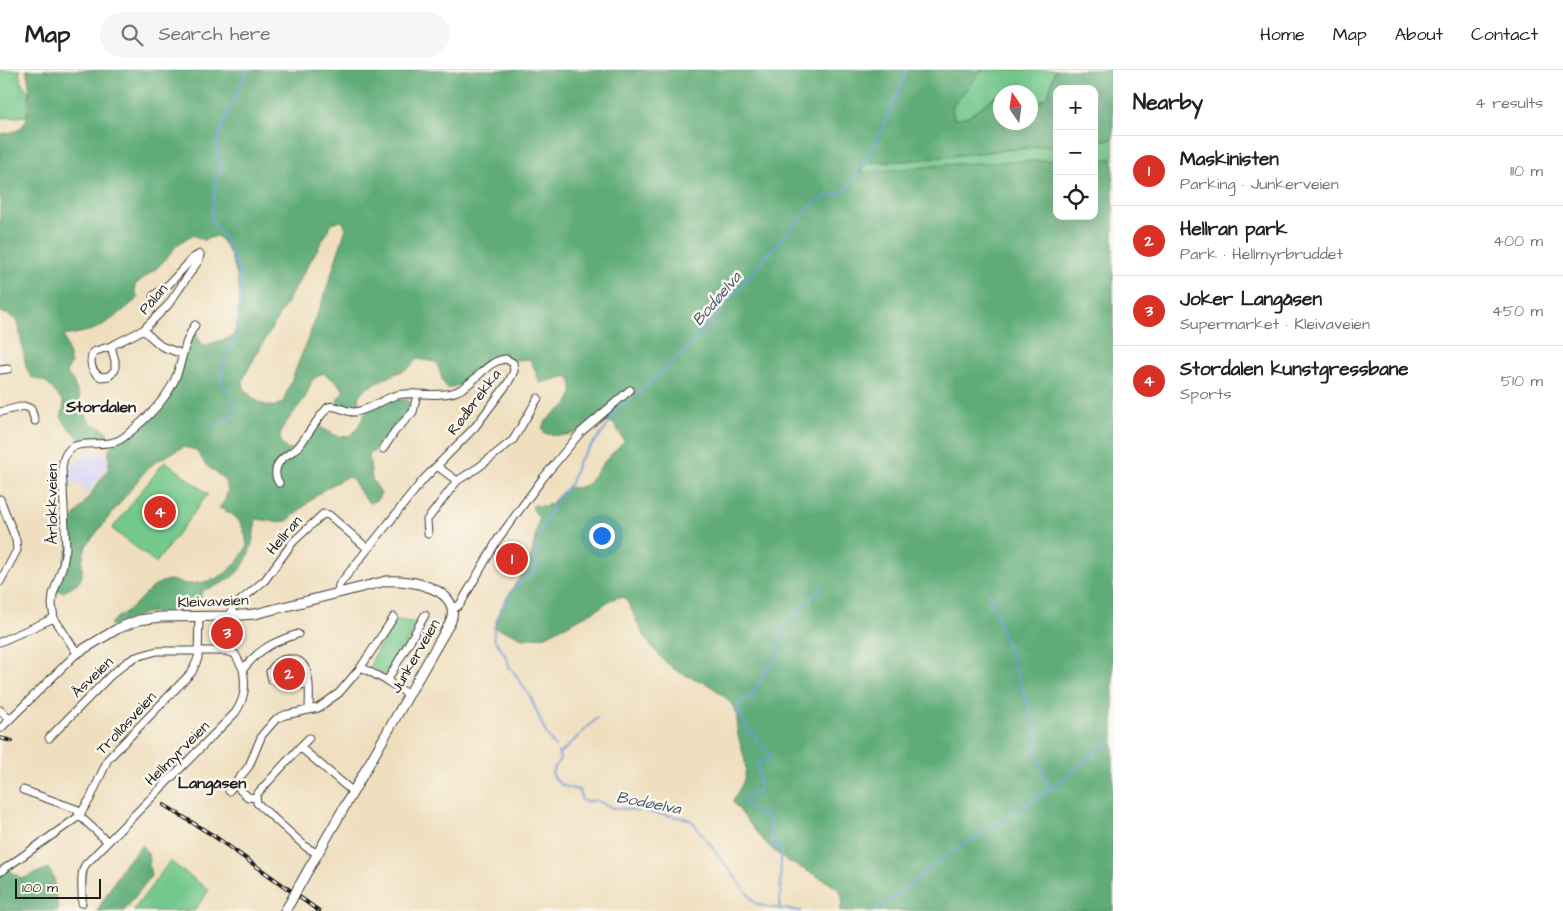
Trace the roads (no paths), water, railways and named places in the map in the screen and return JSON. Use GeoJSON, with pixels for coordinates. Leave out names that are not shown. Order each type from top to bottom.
{"type":"FeatureCollection","features":[{"type":"Feature","properties":{"kind":"street","name":"Pålan"},"geometry":{"type":"LineString","coordinates":[[112,346],[115,370],[109,376],[102,377],[92,370],[91,357],[93,352],[97,349],[112,346],[143,330],[168,305],[199,260],[200,254],[193,258],[169,284],[153,296]]}},
{"type":"Feature","properties":{"kind":"street","name":"Årlokkveien"},"geometry":{"type":"LineString","coordinates":[[54,618],[53,594],[66,548],[62,467],[64,458],[69,450],[76,445],[84,443],[112,444],[127,435],[159,403],[170,389],[179,370],[188,335],[194,325]]}},
{"type":"Feature","properties":{"kind":"street"},"geometry":{"type":"LineString","coordinates":[[143,330],[161,346],[182,354]]}},
{"type":"Feature","properties":{"kind":"street","name":"Rødbrekka"},"geometry":{"type":"LineString","coordinates":[[279,483],[276,477],[278,464],[284,456],[297,448],[328,407],[334,406],[354,412],[399,395],[447,394],[463,388],[498,360],[506,359],[513,364],[514,371],[508,383],[475,427],[423,480],[367,548],[339,585],[338,592]]}},
{"type":"Feature","properties":{"kind":"street","name":"Junkerveien"},"geometry":{"type":"LineString","coordinates":[[285,911],[451,621],[454,614],[453,608],[461,603],[498,539],[543,478],[581,432],[630,390]]}},
{"type":"Feature","properties":{"kind":"street"},"geometry":{"type":"LineString","coordinates":[[384,449],[395,431],[412,412],[417,394]]}},
{"type":"Feature","properties":{"kind":"street"},"geometry":{"type":"LineString","coordinates":[[428,534],[426,523],[428,518],[457,481],[510,444],[538,398]]}},
{"type":"Feature","properties":{"kind":"street"},"geometry":{"type":"LineString","coordinates":[[0,412],[24,406],[31,409],[36,421]]}},
{"type":"Feature","properties":{"kind":"street"},"geometry":{"type":"LineString","coordinates":[[437,466],[457,481]]}},
{"type":"Feature","properties":{"kind":"street"},"geometry":{"type":"LineString","coordinates":[[0,498],[16,540],[17,550],[0,582]]}},
{"type":"Feature","properties":{"kind":"street","name":"Hellran"},"geometry":{"type":"LineString","coordinates":[[229,616],[233,607],[265,580],[293,542],[323,514],[329,514],[367,548]]}},
{"type":"Feature","properties":{"kind":"street","name":"Kleivaveien"},"geometry":{"type":"LineString","coordinates":[[1,728],[77,653],[117,629],[139,620],[162,617],[256,614],[386,581],[408,581],[433,589],[444,597],[453,608]]}},
{"type":"Feature","properties":{"kind":"street"},"geometry":{"type":"LineString","coordinates":[[387,681],[425,615]]}},
{"type":"Feature","properties":{"kind":"street","name":"Trollåsveien"},"geometry":{"type":"LineString","coordinates":[[0,872],[80,814],[90,799],[108,759],[188,677],[196,666],[199,616]]}},
{"type":"Feature","properties":{"kind":"street"},"geometry":{"type":"LineString","coordinates":[[229,791],[249,766],[262,735],[268,727],[276,719],[285,715],[318,708],[339,692],[361,667],[394,617]]}},
{"type":"Feature","properties":{"kind":"street"},"geometry":{"type":"LineString","coordinates":[[0,642],[54,618],[77,653]]}},
{"type":"Feature","properties":{"kind":"street"},"geometry":{"type":"LineString","coordinates":[[243,669],[272,642],[298,634]]}},
{"type":"Feature","properties":{"kind":"street","name":"Åsveien"},"geometry":{"type":"LineString","coordinates":[[49,738],[110,676],[136,657],[157,651],[198,650],[232,653],[243,669]]}},
{"type":"Feature","properties":{"kind":"street"},"geometry":{"type":"LineString","coordinates":[[309,686],[276,682],[272,680],[270,672],[278,662],[291,659],[304,666],[308,673],[309,686],[310,710]]}},
{"type":"Feature","properties":{"kind":"street"},"geometry":{"type":"LineString","coordinates":[[361,667],[408,694]]}},
{"type":"Feature","properties":{"kind":"street","name":"Hellmyrveien"},"geometry":{"type":"LineString","coordinates":[[82,903],[83,867],[235,713],[244,694],[245,679],[243,669]]}},
{"type":"Feature","properties":{"kind":"street"},"geometry":{"type":"LineString","coordinates":[[0,710],[8,720]]}},
{"type":"Feature","properties":{"kind":"street"},"geometry":{"type":"LineString","coordinates":[[309,738],[257,794],[256,798],[257,803],[306,847],[318,854]]}},
{"type":"Feature","properties":{"kind":"street"},"geometry":{"type":"LineString","coordinates":[[300,747],[353,792]]}},
{"type":"Feature","properties":{"kind":"street"},"geometry":{"type":"LineString","coordinates":[[23,790],[76,809],[83,819],[108,842]]}},
{"type":"Feature","properties":{"kind":"street"},"geometry":{"type":"LineString","coordinates":[[240,790],[248,797],[256,798]]}},
{"type":"Feature","properties":{"kind":"waterway"},"geometry":{"type":"LineString","coordinates":[[229,392],[223,386],[221,380],[229,347],[237,335],[241,280],[229,246],[211,219],[216,180],[219,173],[222,172],[217,152],[220,132],[248,70]]}},
{"type":"Feature","properties":{"kind":"waterway","name":"Bodøelva"},"geometry":{"type":"LineString","coordinates":[[537,541],[555,503],[571,483],[579,460],[606,428],[621,404],[642,392],[656,375],[664,371],[692,343],[769,253],[818,200],[845,191],[872,149],[907,70]]}},
{"type":"Feature","properties":{"kind":"waterway"},"geometry":{"type":"LineString","coordinates":[[213,428],[232,416],[231,413],[234,405],[231,396]]}},
{"type":"Feature","properties":{"kind":"waterway","name":"Bodøelva"},"geometry":{"type":"LineString","coordinates":[[496,621],[501,608],[523,579],[530,576],[536,569],[537,545]]}},
{"type":"Feature","properties":{"kind":"waterway"},"geometry":{"type":"LineString","coordinates":[[780,907],[781,848],[778,846],[775,849],[772,843],[774,842],[769,836],[771,824],[767,816],[765,814],[761,815],[743,800],[750,795],[754,796],[756,791],[759,791],[758,762],[768,761],[770,754],[758,745],[754,733],[748,731],[737,709],[740,701],[755,700],[750,692],[755,690],[775,658],[780,646],[783,629],[789,625],[802,606],[818,592],[820,586]]}},
{"type":"Feature","properties":{"kind":"waterway"},"geometry":{"type":"LineString","coordinates":[[988,591],[1039,736],[1034,750],[1050,788]]}},
{"type":"Feature","properties":{"kind":"waterway","name":"Bodøelva"},"geometry":{"type":"LineString","coordinates":[[494,627],[494,639],[504,653],[509,665],[508,668],[511,668],[530,696],[546,733],[555,747]]}},
{"type":"Feature","properties":{"kind":"waterway"},"geometry":{"type":"LineString","coordinates":[[559,754],[597,718]]}},
{"type":"Feature","properties":{"kind":"waterway"},"geometry":{"type":"LineString","coordinates":[[872,911],[889,902],[941,859],[1047,792],[1105,745],[1113,743]]}},
{"type":"Feature","properties":{"kind":"waterway","name":"Bodøelva"},"geometry":{"type":"LineString","coordinates":[[558,752],[560,759],[552,772],[554,777],[563,785],[580,791],[581,799],[585,802],[595,800],[613,808],[648,811],[692,821],[755,903],[801,911]]}},
{"type":"Feature","properties":{"kind":"railway"},"geometry":{"type":"LineString","coordinates":[[0,738],[12,741]]}},
{"type":"Feature","properties":{"kind":"railway"},"geometry":{"type":"LineString","coordinates":[[164,805],[214,836],[319,911]]}},
{"type":"Feature","properties":{"kind":"place","name":"Stordalen kunstgressbane"},"geometry":{"type":"Point","coordinates":[160,512]}},
{"type":"Feature","properties":{"kind":"place","name":"Maskinisten"},"geometry":{"type":"Point","coordinates":[512,559]}},
{"type":"Feature","properties":{"kind":"place","name":"Joker Langåsen"},"geometry":{"type":"Point","coordinates":[227,633]}},
{"type":"Feature","properties":{"kind":"place","name":"Hellran park"},"geometry":{"type":"Point","coordinates":[289,674]}},
{"type":"Feature","properties":{"kind":"district","name":"Stordalen"},"geometry":{"type":"Point","coordinates":[101,406]}},
{"type":"Feature","properties":{"kind":"district","name":"Langåsen"},"geometry":{"type":"Point","coordinates":[212,782]}}]}
